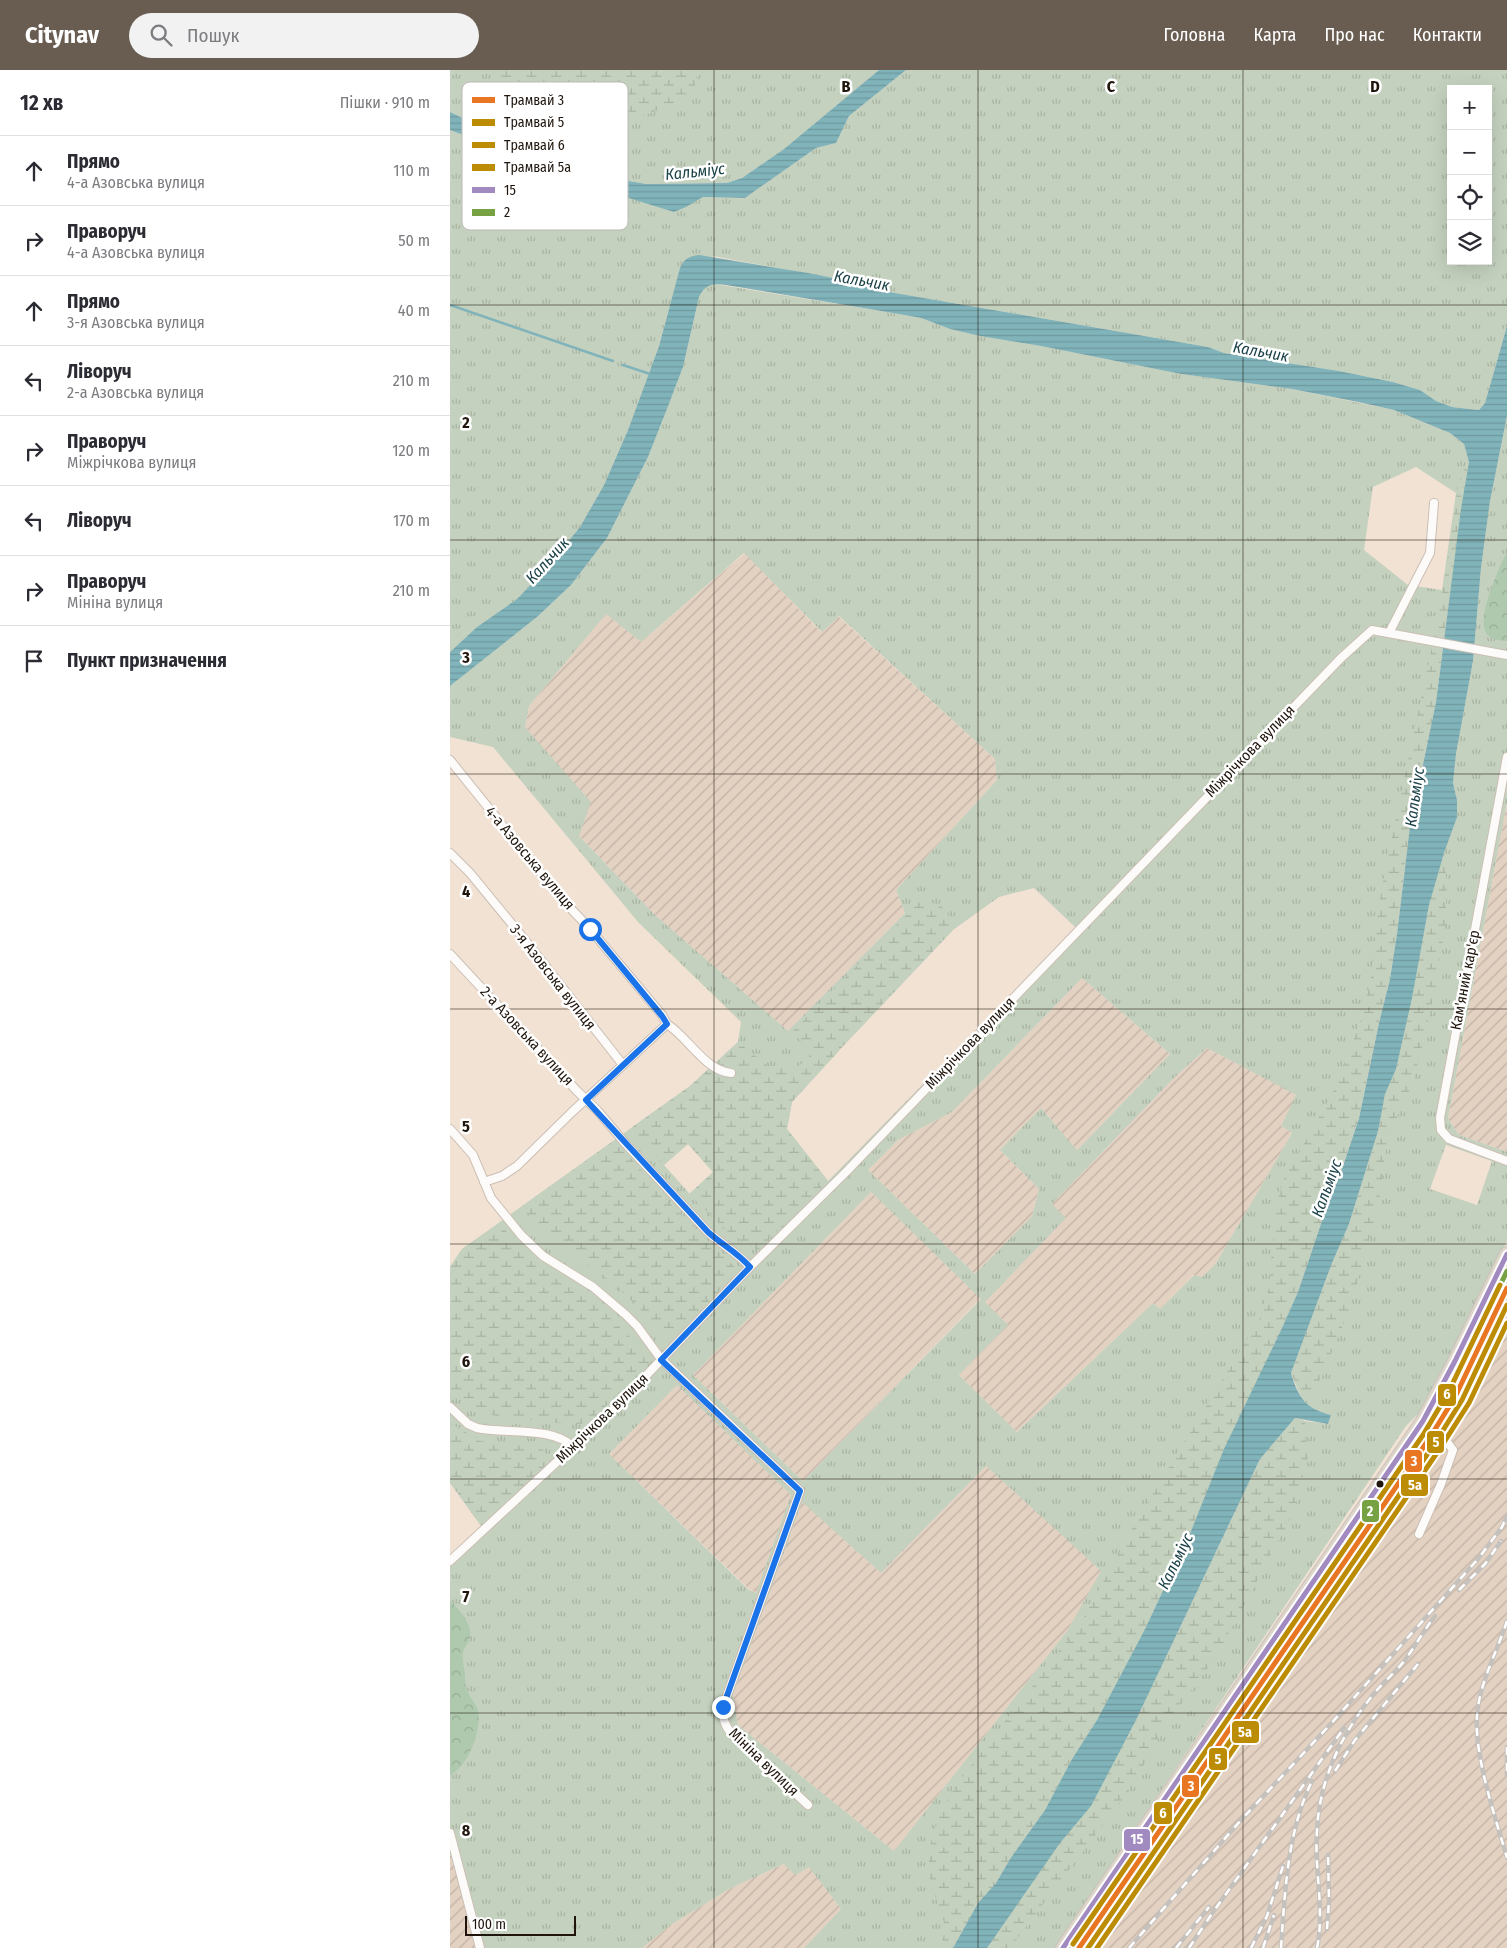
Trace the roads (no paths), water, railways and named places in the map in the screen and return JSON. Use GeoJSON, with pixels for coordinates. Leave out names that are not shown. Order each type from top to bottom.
{"type":"FeatureCollection","features":[{"type":"Feature","properties":{"kind":"highway"},"geometry":{"type":"LineString","coordinates":[[1063,1948],[1423,1421],[1456,1362],[1507,1254]]}},
{"type":"Feature","properties":{"kind":"street"},"geometry":{"type":"LineString","coordinates":[[1434,503],[1430,553],[1389,633],[1507,655]]}},
{"type":"Feature","properties":{"kind":"street","name":"Міжрічкова вулиця"},"geometry":{"type":"LineString","coordinates":[[453,1559],[617,1406],[750,1267],[846,1172],[1341,658],[1372,630],[1389,633]]}},
{"type":"Feature","properties":{"kind":"street","name":"Кам'яний кар'єр"},"geometry":{"type":"LineString","coordinates":[[1507,757],[1440,1118],[1441,1130],[1449,1140],[1507,1161]]}},
{"type":"Feature","properties":{"kind":"street","name":"4-а Азовська вулиця"},"geometry":{"type":"LineString","coordinates":[[450,760],[561,898],[590,929],[667,1024],[678,1032],[712,1066],[722,1072],[731,1073]]}},
{"type":"Feature","properties":{"kind":"street","name":"3-я Азовська вулиця"},"geometry":{"type":"LineString","coordinates":[[450,853],[470,873],[529,945],[623,1066]]}},
{"type":"Feature","properties":{"kind":"street","name":"2-а Азовська вулиця"},"geometry":{"type":"LineString","coordinates":[[450,954],[708,1232],[718,1242],[743,1258],[750,1267]]}},
{"type":"Feature","properties":{"kind":"street"},"geometry":{"type":"LineString","coordinates":[[484,1182],[510,1172],[667,1024]]}},
{"type":"Feature","properties":{"kind":"street"},"geometry":{"type":"LineString","coordinates":[[450,1129],[473,1155],[491,1198],[521,1235],[543,1256],[593,1287],[608,1299],[638,1326],[661,1360]]}},
{"type":"Feature","properties":{"kind":"street","name":"Мініна вулиця"},"geometry":{"type":"LineString","coordinates":[[661,1360],[800,1491],[723,1707],[723,1716],[730,1732],[808,1805]]}},
{"type":"Feature","properties":{"kind":"street"},"geometry":{"type":"LineString","coordinates":[[450,1407],[473,1427],[488,1430],[542,1433],[569,1442],[574,1447]]}},
{"type":"Feature","properties":{"kind":"street"},"geometry":{"type":"LineString","coordinates":[[1419,1534],[1441,1484],[1453,1450],[1447,1440],[1423,1421]]}},
{"type":"Feature","properties":{"kind":"street"},"geometry":{"type":"LineString","coordinates":[[450,1833],[480,1948]]}},
{"type":"Feature","properties":{"kind":"water"},"geometry":{"type":"Polygon","coordinates":[[[879,70],[906,70],[849,116],[836,143],[816,148],[745,198],[703,197],[674,212],[628,198],[628,181],[646,184],[727,183],[742,178],[784,149],[879,70]]]}},
{"type":"Feature","properties":{"kind":"water"},"geometry":{"type":"Polygon","coordinates":[[[450,112],[462,118],[462,135],[450,130],[450,112]]]}},
{"type":"Feature","properties":{"kind":"water"},"geometry":{"type":"Polygon","coordinates":[[[699,255],[808,273],[853,282],[872,289],[1208,347],[1224,353],[1339,371],[1393,382],[1420,390],[1436,401],[1452,407],[1479,410],[1485,403],[1507,326],[1507,416],[1490,501],[1481,568],[1473,661],[1456,754],[1453,783],[1457,800],[1457,817],[1429,905],[1412,998],[1396,1069],[1385,1094],[1378,1131],[1349,1224],[1332,1263],[1291,1373],[1297,1390],[1304,1401],[1315,1409],[1331,1415],[1328,1424],[1295,1418],[1260,1459],[1136,1720],[1091,1806],[1060,1843],[987,1948],[953,1948],[978,1903],[996,1883],[1010,1859],[1045,1810],[1072,1759],[1097,1720],[1145,1629],[1191,1531],[1224,1449],[1298,1292],[1359,1118],[1390,979],[1410,827],[1436,702],[1461,509],[1469,462],[1464,444],[1450,433],[1394,410],[1292,389],[1181,374],[1041,346],[980,336],[950,329],[921,318],[713,284],[704,289],[699,297],[683,367],[667,409],[648,457],[607,538],[571,585],[537,617],[450,686],[450,652],[477,627],[517,599],[545,570],[580,527],[604,485],[628,430],[659,346],[680,268],[687,258],[699,255]]]}},
{"type":"Feature","properties":{"kind":"waterway"},"geometry":{"type":"LineString","coordinates":[[450,305],[613,361]]}},
{"type":"Feature","properties":{"kind":"waterway"},"geometry":{"type":"LineString","coordinates":[[623,365],[650,374]]}},
{"type":"Feature","properties":{"kind":"railway"},"geometry":{"type":"LineString","coordinates":[[1129,1948],[1242,1819],[1327,1728],[1478,1559],[1502,1527],[1507,1516]]}},
{"type":"Feature","properties":{"kind":"railway"},"geometry":{"type":"LineString","coordinates":[[1459,1590],[1485,1564],[1501,1541]]}},
{"type":"Feature","properties":{"kind":"railway"},"geometry":{"type":"LineString","coordinates":[[1317,1948],[1320,1904],[1316,1846],[1319,1812],[1327,1777],[1342,1743],[1361,1711],[1376,1691],[1405,1660],[1435,1616]]}},
{"type":"Feature","properties":{"kind":"railway"},"geometry":{"type":"LineString","coordinates":[[1507,1621],[1481,1692],[1477,1716],[1477,1732],[1482,1768],[1507,1858]]}},
{"type":"Feature","properties":{"kind":"railway"},"geometry":{"type":"LineString","coordinates":[[1335,1771],[1355,1740],[1418,1664]]}},
{"type":"Feature","properties":{"kind":"railway"},"geometry":{"type":"LineString","coordinates":[[1189,1948],[1344,1728]]}},
{"type":"Feature","properties":{"kind":"railway"},"geometry":{"type":"LineString","coordinates":[[1507,1747],[1507,1775]]}},
{"type":"Feature","properties":{"kind":"railway"},"geometry":{"type":"LineString","coordinates":[[1281,1948],[1286,1884],[1292,1841],[1297,1821],[1312,1781]]}},
{"type":"Feature","properties":{"kind":"railway"},"geometry":{"type":"LineString","coordinates":[[1327,1929],[1329,1901],[1328,1855]]}},
{"type":"Feature","properties":{"kind":"railway"},"geometry":{"type":"LineString","coordinates":[[1251,1948],[1267,1916],[1283,1866]]}},
{"type":"Feature","properties":{"kind":"railway"},"geometry":{"type":"LineString","coordinates":[[1176,1948],[1209,1907]]}},
{"type":"Feature","properties":{"kind":"railway"},"geometry":{"type":"LineString","coordinates":[[1263,1948],[1274,1915]]}},
{"type":"Feature","properties":{"kind":"tram line","name":"6"},"geometry":{"type":"LineString","coordinates":[[1073,1944],[1423,1435],[1448,1393],[1500,1285]]}},
{"type":"Feature","properties":{"kind":"tram line","name":"3"},"geometry":{"type":"LineString","coordinates":[[1079,1948],[1429,1439],[1455,1397],[1507,1288]]}},
{"type":"Feature","properties":{"kind":"tram line","name":"5"},"geometry":{"type":"LineString","coordinates":[[1088,1948],[1435,1443],[1462,1400],[1507,1305]]}},
{"type":"Feature","properties":{"kind":"tram line","name":"5а"},"geometry":{"type":"LineString","coordinates":[[1097,1948],[1441,1447],[1469,1403],[1507,1323]]}},
{"type":"Feature","properties":{"kind":"water label","name":"Кальміус"},"geometry":{"type":"Point","coordinates":[695,171]}},
{"type":"Feature","properties":{"kind":"water label","name":"Кальчик"},"geometry":{"type":"Point","coordinates":[862,280]}},
{"type":"Feature","properties":{"kind":"water label","name":"Кальчик"},"geometry":{"type":"Point","coordinates":[1261,351]}},
{"type":"Feature","properties":{"kind":"water label","name":"Кальчик"},"geometry":{"type":"Point","coordinates":[547,560]}},
{"type":"Feature","properties":{"kind":"water label","name":"Кальміус"},"geometry":{"type":"Point","coordinates":[1414,797]}},
{"type":"Feature","properties":{"kind":"water label","name":"Кальміус"},"geometry":{"type":"Point","coordinates":[1326,1188]}},
{"type":"Feature","properties":{"kind":"water label","name":"Кальміус"},"geometry":{"type":"Point","coordinates":[1175,1561]}}]}
